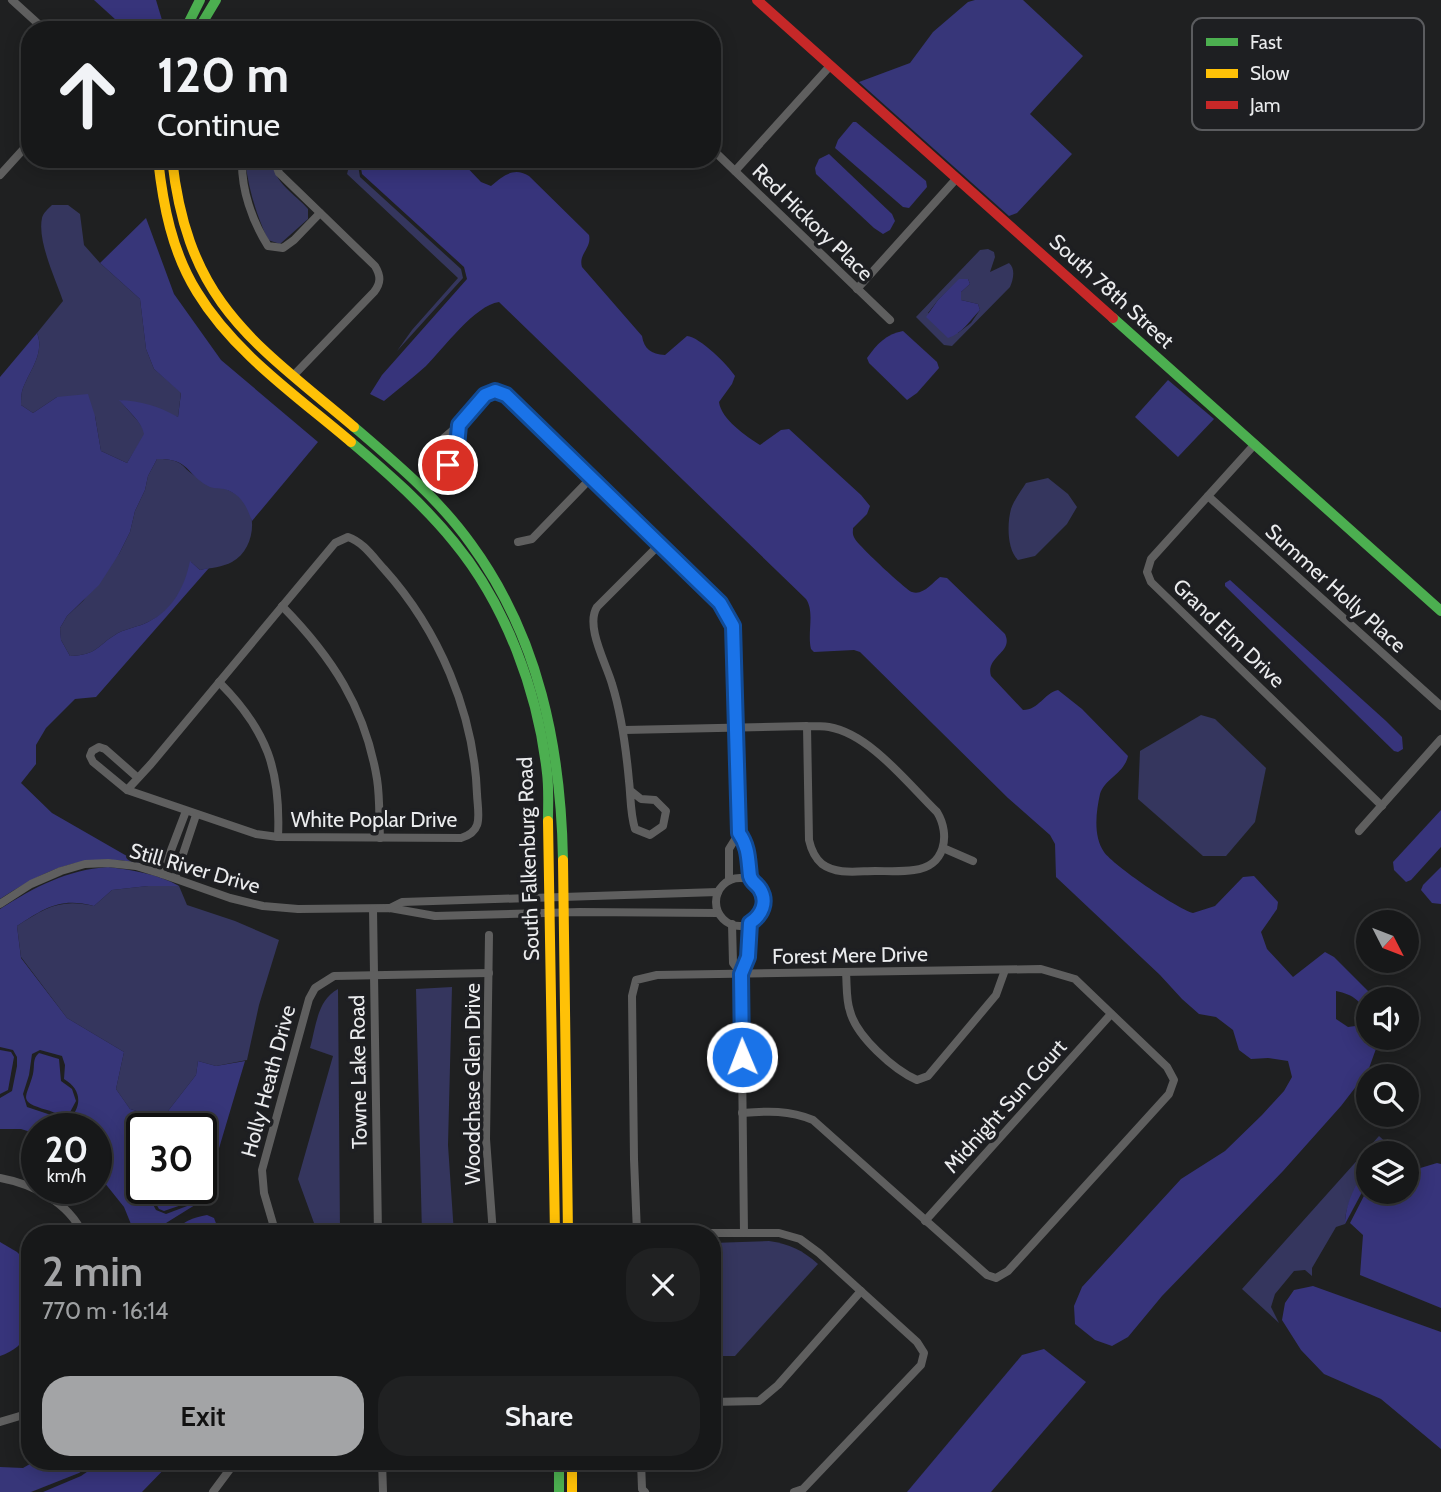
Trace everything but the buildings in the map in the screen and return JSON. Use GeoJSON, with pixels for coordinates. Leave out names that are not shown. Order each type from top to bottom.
{"type":"FeatureCollection","features":[{"type":"Feature","properties":{"kind":"street"},"geometry":{"type":"LineString","coordinates":[[12,0],[35,21]]}},
{"type":"Feature","properties":{"kind":"street"},"geometry":{"type":"LineString","coordinates":[[190,21],[200,0]]}},
{"type":"Feature","properties":{"kind":"street"},"geometry":{"type":"LineString","coordinates":[[203,21],[216,0]]}},
{"type":"Feature","properties":{"kind":"street","name":"South 78th Street"},"geometry":{"type":"LineString","coordinates":[[757,0],[1441,611]]}},
{"type":"Feature","properties":{"kind":"street"},"geometry":{"type":"LineString","coordinates":[[735,171],[830,66]]}},
{"type":"Feature","properties":{"kind":"street"},"geometry":{"type":"LineString","coordinates":[[0,175],[21,152]]}},
{"type":"Feature","properties":{"kind":"street","name":"Red Hickory Place"},"geometry":{"type":"LineString","coordinates":[[721,158],[890,320]]}},
{"type":"Feature","properties":{"kind":"street","name":"South Falkenburg Road"},"geometry":{"type":"LineString","coordinates":[[159,168],[169,227],[196,290],[217,322],[241,350],[404,488],[434,519],[476,575],[507,630],[520,661],[540,728],[547,774],[557,897]]}},
{"type":"Feature","properties":{"kind":"street","name":"South Falkenburg Road"},"geometry":{"type":"LineString","coordinates":[[173,168],[182,222],[192,252],[207,283],[226,312],[251,341],[413,479],[459,529],[486,567],[518,623],[533,656],[553,727],[562,814],[556,914],[555,1225]]}},
{"type":"Feature","properties":{"kind":"street"},"geometry":{"type":"LineString","coordinates":[[242,168],[243,185],[251,211],[268,246],[283,248],[320,212]]}},
{"type":"Feature","properties":{"kind":"street"},"geometry":{"type":"LineString","coordinates":[[277,168],[279,173],[375,265],[380,273],[379,285],[285,386]]}},
{"type":"Feature","properties":{"kind":"street"},"geometry":{"type":"LineString","coordinates":[[857,289],[957,178]]}},
{"type":"Feature","properties":{"kind":"street"},"geometry":{"type":"LineString","coordinates":[[459,425],[456,458],[448,465],[438,464],[432,455],[433,447],[459,425],[485,395],[495,391],[506,395],[720,603],[733,626],[739,833],[747,845],[751,881]]}},
{"type":"Feature","properties":{"kind":"street","name":"Grand Elm Drive"},"geometry":{"type":"LineString","coordinates":[[1255,443],[1151,559],[1147,572],[1151,582],[1382,806]]}},
{"type":"Feature","properties":{"kind":"street"},"geometry":{"type":"LineString","coordinates":[[518,542],[532,539],[592,477]]}},
{"type":"Feature","properties":{"kind":"street","name":"Summer Holly Place"},"geometry":{"type":"LineString","coordinates":[[1208,496],[1441,706]]}},
{"type":"Feature","properties":{"kind":"street","name":"White Poplar Drive"},"geometry":{"type":"LineString","coordinates":[[127,790],[138,778],[219,682],[335,542],[348,537],[355,540],[394,580],[429,632],[446,665],[469,736],[476,783],[478,825],[472,835],[460,838],[278,837],[256,834],[127,790],[93,761],[90,756],[92,751],[99,747],[105,749],[138,778]]}},
{"type":"Feature","properties":{"kind":"street"},"geometry":{"type":"LineString","coordinates":[[631,791],[641,799],[655,800],[666,811],[663,826],[650,835],[635,830],[631,813],[624,730],[592,615],[660,544]]}},
{"type":"Feature","properties":{"kind":"street"},"geometry":{"type":"LineString","coordinates":[[476,575],[486,567]]}},
{"type":"Feature","properties":{"kind":"street"},"geometry":{"type":"LineString","coordinates":[[282,606],[314,639],[344,682],[365,728],[377,780],[380,838]]}},
{"type":"Feature","properties":{"kind":"street"},"geometry":{"type":"LineString","coordinates":[[219,682],[251,719],[266,748],[277,786],[278,837]]}},
{"type":"Feature","properties":{"kind":"street"},"geometry":{"type":"LineString","coordinates":[[624,730],[807,726],[829,727],[853,735],[937,812],[945,832],[943,848],[931,863],[914,870],[840,871],[821,863],[815,856],[810,840],[807,726]]}},
{"type":"Feature","properties":{"kind":"street"},"geometry":{"type":"LineString","coordinates":[[1359,831],[1441,739]]}},
{"type":"Feature","properties":{"kind":"street"},"geometry":{"type":"LineString","coordinates":[[162,874],[186,811]]}},
{"type":"Feature","properties":{"kind":"street"},"geometry":{"type":"LineString","coordinates":[[175,878],[196,815]]}},
{"type":"Feature","properties":{"kind":"street"},"geometry":{"type":"LineString","coordinates":[[729,880],[729,849],[739,833]]}},
{"type":"Feature","properties":{"kind":"street"},"geometry":{"type":"LineString","coordinates":[[172,846],[184,850]]}},
{"type":"Feature","properties":{"kind":"street"},"geometry":{"type":"LineString","coordinates":[[943,848],[973,861]]}},
{"type":"Feature","properties":{"kind":"street","name":"Still River Drive"},"geometry":{"type":"LineString","coordinates":[[0,904],[31,884],[61,871],[85,864],[117,864],[162,874],[230,898],[263,906],[298,909],[390,908],[435,916],[649,911],[718,913]]}},
{"type":"Feature","properties":{"kind":"street"},"geometry":{"type":"LineString","coordinates":[[744,878],[751,881],[761,891],[761,913],[750,923],[732,924],[718,913],[718,892],[729,880],[744,878]]}},
{"type":"Feature","properties":{"kind":"street","name":"Still River Drive"},"geometry":{"type":"LineString","coordinates":[[390,908],[402,902],[718,892]]}},
{"type":"Feature","properties":{"kind":"street","name":"Towne Lake Road"},"geometry":{"type":"LineString","coordinates":[[373,909],[378,1225]]}},
{"type":"Feature","properties":{"kind":"street","name":"South Falkenburg Road"},"geometry":{"type":"LineString","coordinates":[[556,914],[568,1225]]}},
{"type":"Feature","properties":{"kind":"street"},"geometry":{"type":"LineString","coordinates":[[744,1233],[741,974],[748,957],[750,923]]}},
{"type":"Feature","properties":{"kind":"street"},"geometry":{"type":"LineString","coordinates":[[732,924],[733,963],[741,974]]}},
{"type":"Feature","properties":{"kind":"street","name":"Woodchase Glen Drive"},"geometry":{"type":"LineString","coordinates":[[489,935],[486,1139],[492,1225]]}},
{"type":"Feature","properties":{"kind":"street","name":"Forest Mere Drive"},"geometry":{"type":"LineString","coordinates":[[637,1225],[632,996],[636,980],[657,975],[1041,969],[1075,979],[1167,1067],[1174,1080],[1169,1094],[1008,1271],[996,1278],[987,1275],[813,1120],[798,1114],[777,1111],[742,1113]]}},
{"type":"Feature","properties":{"kind":"street"},"geometry":{"type":"LineString","coordinates":[[846,973],[849,1012],[861,1035],[904,1075],[917,1080],[928,1076],[980,1017],[996,995],[1005,970]]}},
{"type":"Feature","properties":{"kind":"street","name":"Holly Heath Drive"},"geometry":{"type":"LineString","coordinates":[[273,1225],[264,1193],[262,1170],[309,999],[315,988],[334,976],[489,973]]}},
{"type":"Feature","properties":{"kind":"street","name":"Midnight Sun Court"},"geometry":{"type":"LineString","coordinates":[[925,1221],[1111,1014]]}},
{"type":"Feature","properties":{"kind":"street"},"geometry":{"type":"LineString","coordinates":[[554,1143],[566,1143]]}},
{"type":"Feature","properties":{"kind":"street"},"geometry":{"type":"LineString","coordinates":[[0,1178],[29,1185],[48,1196],[67,1212],[76,1225]]}},
{"type":"Feature","properties":{"kind":"street","name":"Forest Mere Drive"},"geometry":{"type":"LineString","coordinates":[[721,1233],[779,1233],[800,1240],[819,1253],[917,1342],[924,1353],[921,1365],[803,1489],[794,1492]]}},
{"type":"Feature","properties":{"kind":"street"},"geometry":{"type":"LineString","coordinates":[[721,1402],[759,1401],[778,1385],[861,1291]]}},
{"type":"Feature","properties":{"kind":"street"},"geometry":{"type":"LineString","coordinates":[[0,1422],[21,1416]]}},
{"type":"Feature","properties":{"kind":"street"},"geometry":{"type":"LineString","coordinates":[[213,1492],[229,1470]]}},
{"type":"Feature","properties":{"kind":"street"},"geometry":{"type":"LineString","coordinates":[[382,1470],[383,1492]]}},
{"type":"Feature","properties":{"kind":"street"},"geometry":{"type":"LineString","coordinates":[[559,1470],[559,1492]]}},
{"type":"Feature","properties":{"kind":"street"},"geometry":{"type":"LineString","coordinates":[[572,1470],[572,1492]]}},
{"type":"Feature","properties":{"kind":"street"},"geometry":{"type":"LineString","coordinates":[[641,1470],[642,1489],[645,1492]]}},
{"type":"Feature","properties":{"kind":"shaded area"},"geometry":{"type":"Polygon","coordinates":[[[94,0],[156,0],[162,20],[162,21],[117,21],[94,0]]]}},
{"type":"Feature","properties":{"kind":"shaded area"},"geometry":{"type":"Polygon","coordinates":[[[1023,0],[1083,56],[1030,114],[1072,154],[1017,213],[1009,216],[859,82],[910,63],[933,32],[968,2],[1023,0]]]}},
{"type":"Feature","properties":{"kind":"shaded area"},"geometry":{"type":"Polygon","coordinates":[[[853,122],[926,181],[927,187],[909,208],[903,207],[835,148],[853,122]]]}},
{"type":"Feature","properties":{"kind":"shaded area"},"geometry":{"type":"Polygon","coordinates":[[[829,154],[892,214],[895,221],[890,230],[883,234],[874,228],[816,174],[815,168],[819,159],[829,154]]]}},
{"type":"Feature","properties":{"kind":"shaded area"},"geometry":{"type":"Polygon","coordinates":[[[246,168],[273,168],[285,187],[308,209],[308,219],[280,244],[268,240],[250,191],[246,168]]]}},
{"type":"Feature","properties":{"kind":"shaded area"},"geometry":{"type":"Polygon","coordinates":[[[349,168],[358,168],[360,177],[461,269],[463,278],[397,351],[458,278],[347,174],[349,168]]]}},
{"type":"Feature","properties":{"kind":"shaded area"},"geometry":{"type":"Polygon","coordinates":[[[361,168],[468,168],[481,182],[491,186],[514,172],[529,176],[589,235],[582,267],[642,336],[649,350],[665,355],[687,336],[713,352],[735,376],[719,402],[724,415],[735,426],[760,445],[781,430],[789,429],[870,506],[867,514],[853,528],[853,535],[883,567],[916,593],[940,577],[947,578],[1005,634],[1006,646],[992,664],[991,676],[1023,710],[1033,707],[1058,690],[1082,709],[1128,756],[1123,767],[1100,794],[1096,824],[1098,839],[1110,858],[1160,895],[1193,913],[1215,906],[1243,877],[1254,876],[1278,902],[1277,909],[1261,932],[1267,949],[1293,977],[1325,952],[1334,957],[1364,987],[1356,987],[1356,1000],[1336,991],[1336,1019],[1348,1027],[1356,1026],[1356,1050],[1376,1050],[1371,1064],[1356,1064],[1356,1087],[1283,1171],[1162,1296],[1128,1337],[1112,1346],[1095,1340],[1075,1324],[1074,1306],[1082,1287],[1181,1179],[1225,1151],[1284,1091],[1292,1077],[1288,1061],[1251,1059],[1239,1050],[1233,1030],[1216,1017],[1199,1014],[1182,999],[1056,877],[1055,844],[1050,835],[1008,798],[860,652],[814,652],[810,643],[810,610],[806,599],[499,302],[470,319],[426,366],[384,401],[370,394],[382,375],[467,279],[464,267],[362,174],[361,168]]]}},
{"type":"Feature","properties":{"kind":"shaded area"},"geometry":{"type":"Polygon","coordinates":[[[52,205],[68,205],[80,214],[84,245],[140,299],[146,349],[154,369],[181,392],[178,417],[120,400],[141,425],[145,434],[127,463],[101,451],[95,416],[57,397],[33,413],[21,405],[22,390],[38,354],[37,333],[63,301],[42,238],[42,218],[52,205]]]}},
{"type":"Feature","properties":{"kind":"shaded area"},"geometry":{"type":"Polygon","coordinates":[[[146,218],[174,294],[221,360],[318,442],[252,521],[245,505],[235,494],[208,486],[175,461],[157,459],[119,554],[99,585],[67,616],[60,628],[61,640],[70,656],[92,652],[118,633],[148,622],[164,611],[181,588],[190,561],[200,570],[209,568],[96,697],[75,699],[46,728],[36,745],[36,764],[21,783],[52,813],[139,863],[100,860],[66,866],[33,879],[0,899],[0,377],[37,333],[38,354],[22,390],[21,405],[33,413],[57,397],[88,394],[101,451],[127,463],[144,434],[119,400],[149,405],[178,417],[181,393],[154,369],[146,349],[140,299],[100,263],[146,218]]]}},
{"type":"Feature","properties":{"kind":"shaded area"},"geometry":{"type":"Polygon","coordinates":[[[988,249],[994,252],[990,272],[1009,263],[1011,265],[1013,278],[1010,287],[952,346],[944,345],[916,317],[980,250],[988,249]],[[960,279],[928,313],[958,333],[971,323],[980,310],[978,304],[961,300],[961,292],[970,284],[968,279],[960,279]]]}},
{"type":"Feature","properties":{"kind":"shaded area"},"geometry":{"type":"Polygon","coordinates":[[[959,279],[968,279],[970,284],[961,292],[961,300],[978,304],[980,310],[962,330],[948,338],[926,317],[959,279]]]}},
{"type":"Feature","properties":{"kind":"shaded area"},"geometry":{"type":"Polygon","coordinates":[[[903,331],[937,362],[939,368],[917,393],[907,400],[867,358],[882,340],[903,331]]]}},
{"type":"Feature","properties":{"kind":"shaded area"},"geometry":{"type":"Polygon","coordinates":[[[1168,380],[1214,419],[1178,457],[1135,417],[1168,380]]]}},
{"type":"Feature","properties":{"kind":"shaded area"},"geometry":{"type":"Polygon","coordinates":[[[157,459],[178,462],[199,478],[239,496],[251,515],[249,542],[239,557],[225,565],[200,570],[191,562],[177,597],[164,612],[148,622],[118,633],[92,652],[70,656],[61,640],[60,628],[119,554],[157,459]]]}},
{"type":"Feature","properties":{"kind":"shaded area"},"geometry":{"type":"Polygon","coordinates":[[[1048,478],[1068,494],[1077,507],[1067,524],[1035,556],[1018,560],[1009,536],[1011,509],[1026,483],[1048,478]]]}},
{"type":"Feature","properties":{"kind":"shaded area"},"geometry":{"type":"Polygon","coordinates":[[[1230,580],[1386,721],[1402,737],[1403,749],[1394,751],[1225,586],[1230,580]]]}},
{"type":"Feature","properties":{"kind":"shaded area"},"geometry":{"type":"Polygon","coordinates":[[[1201,715],[1215,719],[1266,768],[1255,822],[1226,856],[1203,856],[1138,799],[1140,751],[1201,715]]]}},
{"type":"Feature","properties":{"kind":"shaded area"},"geometry":{"type":"Polygon","coordinates":[[[1441,810],[1441,847],[1411,880],[1406,882],[1394,870],[1393,862],[1441,810]]]}},
{"type":"Feature","properties":{"kind":"shaded area"},"geometry":{"type":"Polygon","coordinates":[[[108,867],[163,878],[179,886],[112,890],[94,906],[72,903],[53,906],[17,926],[21,958],[67,1018],[124,1052],[116,1089],[130,1109],[143,1113],[126,1113],[126,1204],[153,1204],[156,1210],[166,1214],[197,1204],[167,1225],[131,1225],[124,1207],[112,1192],[112,1113],[75,1113],[78,1103],[77,1092],[64,1079],[65,1065],[62,1056],[40,1050],[32,1054],[23,1094],[27,1107],[45,1113],[21,1113],[21,1129],[0,1129],[0,1098],[12,1091],[17,1057],[13,1050],[0,1047],[0,909],[65,876],[108,867]]]}},
{"type":"Feature","properties":{"kind":"shaded area"},"geometry":{"type":"Polygon","coordinates":[[[1441,867],[1441,904],[1432,903],[1421,890],[1441,867]]]}},
{"type":"Feature","properties":{"kind":"shaded area"},"geometry":{"type":"Polygon","coordinates":[[[179,886],[187,905],[235,921],[279,940],[259,1005],[247,1060],[216,1066],[198,1061],[196,1075],[168,1111],[143,1113],[130,1109],[116,1089],[124,1052],[67,1018],[21,957],[17,926],[53,906],[72,903],[94,906],[112,890],[179,886]]]}},
{"type":"Feature","properties":{"kind":"shaded area"},"geometry":{"type":"Polygon","coordinates":[[[452,987],[448,1145],[453,1225],[422,1225],[416,989],[452,987]]]}},
{"type":"Feature","properties":{"kind":"shaded area"},"geometry":{"type":"Polygon","coordinates":[[[338,989],[340,1225],[309,1225],[314,1223],[298,1179],[333,1056],[310,1048],[321,1007],[338,989]]]}},
{"type":"Feature","properties":{"kind":"shaded area"},"geometry":{"type":"Polygon","coordinates":[[[0,1050],[11,1052],[14,1057],[8,1090],[0,1094],[0,1050]]]}},
{"type":"Feature","properties":{"kind":"shaded area"},"geometry":{"type":"Polygon","coordinates":[[[39,1053],[59,1059],[61,1081],[72,1089],[76,1101],[70,1113],[54,1113],[27,1101],[39,1053]]]}},
{"type":"Feature","properties":{"kind":"shaded area"},"geometry":{"type":"Polygon","coordinates":[[[198,1061],[216,1066],[245,1061],[217,1155],[217,1113],[143,1113],[168,1111],[196,1075],[198,1061]]]}},
{"type":"Feature","properties":{"kind":"shaded area"},"geometry":{"type":"Polygon","coordinates":[[[1356,1162],[1356,1189],[1345,1224],[1336,1227],[1312,1268],[1312,1276],[1305,1270],[1294,1271],[1275,1294],[1271,1307],[1279,1323],[1242,1289],[1356,1162]]]}},
{"type":"Feature","properties":{"kind":"shaded area"},"geometry":{"type":"Polygon","coordinates":[[[1441,1164],[1441,1308],[1360,1275],[1363,1235],[1350,1223],[1360,1204],[1419,1204],[1419,1168],[1441,1164]]]}},
{"type":"Feature","properties":{"kind":"shaded area"},"geometry":{"type":"Polygon","coordinates":[[[1356,1186],[1356,1203],[1345,1224],[1346,1216],[1356,1186]]]}},
{"type":"Feature","properties":{"kind":"shaded area"},"geometry":{"type":"Polygon","coordinates":[[[156,1204],[184,1204],[164,1211],[156,1204]]]}},
{"type":"Feature","properties":{"kind":"shaded area"},"geometry":{"type":"Polygon","coordinates":[[[207,1215],[214,1218],[217,1225],[182,1225],[207,1215]]]}},
{"type":"Feature","properties":{"kind":"shaded area"},"geometry":{"type":"Polygon","coordinates":[[[769,1241],[783,1244],[795,1248],[818,1264],[735,1356],[721,1356],[721,1243],[769,1241]]]}},
{"type":"Feature","properties":{"kind":"shaded area"},"geometry":{"type":"Polygon","coordinates":[[[0,1242],[21,1256],[21,1343],[0,1356],[0,1242]]]}},
{"type":"Feature","properties":{"kind":"shaded area"},"geometry":{"type":"Polygon","coordinates":[[[1313,1286],[1441,1332],[1441,1449],[1381,1399],[1324,1374],[1301,1350],[1282,1320],[1285,1303],[1294,1290],[1313,1286]]]}},
{"type":"Feature","properties":{"kind":"shaded area"},"geometry":{"type":"Polygon","coordinates":[[[1044,1349],[1086,1382],[991,1492],[907,1492],[1022,1355],[1044,1349]]]}},
{"type":"Feature","properties":{"kind":"shaded area"},"geometry":{"type":"Polygon","coordinates":[[[0,1467],[21,1470],[84,1470],[31,1492],[0,1492],[0,1467]]]}},
{"type":"Feature","properties":{"kind":"shaded area"},"geometry":{"type":"Polygon","coordinates":[[[90,1470],[163,1470],[142,1492],[43,1492],[90,1470]]]}},
{"type":"Feature","properties":{"kind":"traffic: fast"},"geometry":{"type":"LineString","coordinates":[[190,21],[200,0]]}},
{"type":"Feature","properties":{"kind":"traffic: fast"},"geometry":{"type":"LineString","coordinates":[[203,21],[216,0]]}},
{"type":"Feature","properties":{"kind":"traffic: fast"},"geometry":{"type":"LineString","coordinates":[[1113,318],[1441,611]]}},
{"type":"Feature","properties":{"kind":"traffic: fast"},"geometry":{"type":"LineString","coordinates":[[354,427],[416,482],[459,528],[494,580],[514,617],[542,694],[551,735],[563,860]]}},
{"type":"Feature","properties":{"kind":"traffic: fast"},"geometry":{"type":"LineString","coordinates":[[351,442],[405,490],[454,542],[473,567],[504,621],[527,681],[543,742],[548,821]]}},
{"type":"Feature","properties":{"kind":"traffic: fast"},"geometry":{"type":"LineString","coordinates":[[559,1470],[559,1492]]}},
{"type":"Feature","properties":{"kind":"traffic: slow"},"geometry":{"type":"LineString","coordinates":[[159,168],[166,211],[181,261],[212,314],[229,335],[268,373],[351,442]]}},
{"type":"Feature","properties":{"kind":"traffic: slow"},"geometry":{"type":"LineString","coordinates":[[173,168],[180,208],[193,250],[210,284],[231,315],[285,369],[354,427]]}},
{"type":"Feature","properties":{"kind":"traffic: slow"},"geometry":{"type":"LineString","coordinates":[[548,821],[555,1225]]}},
{"type":"Feature","properties":{"kind":"traffic: slow"},"geometry":{"type":"LineString","coordinates":[[563,860],[568,1225]]}},
{"type":"Feature","properties":{"kind":"traffic: slow"},"geometry":{"type":"LineString","coordinates":[[572,1470],[572,1492]]}},
{"type":"Feature","properties":{"kind":"traffic: jam"},"geometry":{"type":"LineString","coordinates":[[757,0],[1113,318]]}},
{"type":"Feature","properties":{"kind":"route"},"geometry":{"type":"LineString","coordinates":[[448,465],[456,458],[459,425],[485,395],[495,391],[506,395],[720,603],[733,626],[739,833],[747,845],[751,881],[757,885],[763,898],[761,913],[750,923],[748,957],[741,974],[742,1057]]}}]}
